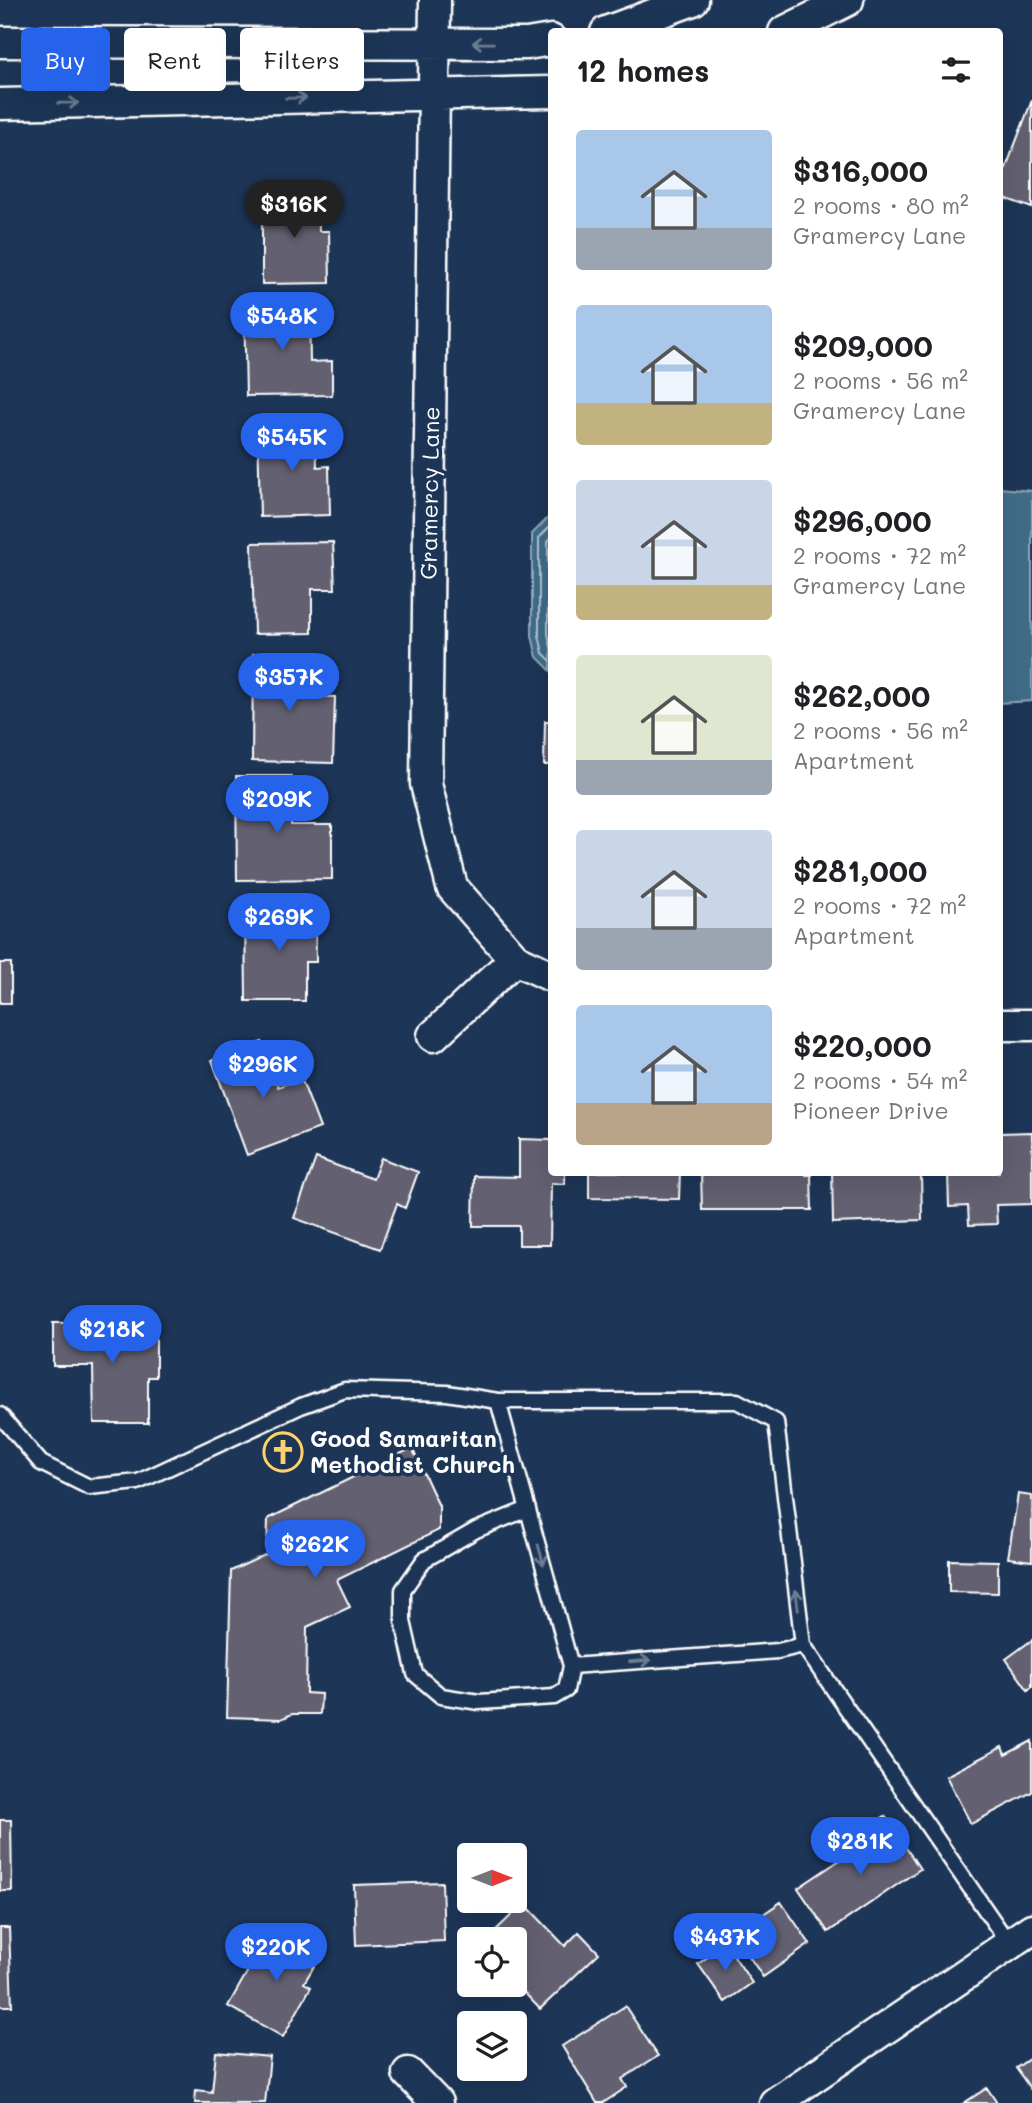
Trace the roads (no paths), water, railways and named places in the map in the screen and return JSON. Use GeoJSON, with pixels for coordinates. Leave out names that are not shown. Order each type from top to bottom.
{"type":"FeatureCollection","features":[{"type":"Feature","properties":{"kind":"street","name":"Gramercy Lane"},"geometry":{"type":"LineString","coordinates":[[435,0],[426,784],[452,887],[515,959]]}},
{"type":"Feature","properties":{"kind":"street"},"geometry":{"type":"LineString","coordinates":[[618,28],[692,0]]}},
{"type":"Feature","properties":{"kind":"street"},"geometry":{"type":"LineString","coordinates":[[789,19],[848,0]]}},
{"type":"Feature","properties":{"kind":"street"},"geometry":{"type":"LineString","coordinates":[[0,41],[527,44],[548,40]]}},
{"type":"Feature","properties":{"kind":"street"},"geometry":{"type":"LineString","coordinates":[[0,104],[548,92]]}},
{"type":"Feature","properties":{"kind":"street"},"geometry":{"type":"LineString","coordinates":[[433,1037],[515,959],[548,975]]}},
{"type":"Feature","properties":{"kind":"street"},"geometry":{"type":"LineString","coordinates":[[1003,1026],[1032,1025]]}},
{"type":"Feature","properties":{"kind":"street"},"geometry":{"type":"LineString","coordinates":[[775,2103],[1021,1937]]}},
{"type":"Feature","properties":{"kind":"street"},"geometry":{"type":"LineString","coordinates":[[408,2073],[436,2103]]}},
{"type":"Feature","properties":{"kind":"lane"},"geometry":{"type":"LineString","coordinates":[[0,1415],[41,1463],[89,1487],[138,1482],[301,1406],[345,1390],[447,1393],[498,1401],[737,1401],[776,1422],[803,1645],[1021,1937]]}},
{"type":"Feature","properties":{"kind":"lane"},"geometry":{"type":"LineString","coordinates":[[498,1401],[523,1489],[571,1666],[566,1690],[554,1697],[479,1702],[441,1696],[415,1674],[403,1621],[404,1590],[424,1560],[476,1530],[528,1508]]}},
{"type":"Feature","properties":{"kind":"lane"},"geometry":{"type":"LineString","coordinates":[[571,1666],[778,1651],[803,1645]]}},
{"type":"Feature","properties":{"kind":"water"},"geometry":{"type":"Polygon","coordinates":[[[1003,488],[1032,491],[1032,701],[1003,703],[1003,488]]]}},
{"type":"Feature","properties":{"kind":"water"},"geometry":{"type":"Polygon","coordinates":[[[548,518],[548,668],[537,657],[532,636],[532,534],[548,518]]]}},
{"type":"Feature","properties":{"kind":"place","name":"Good Samaritan Methodist Church"},"geometry":{"type":"Point","coordinates":[283,1452]}}]}
